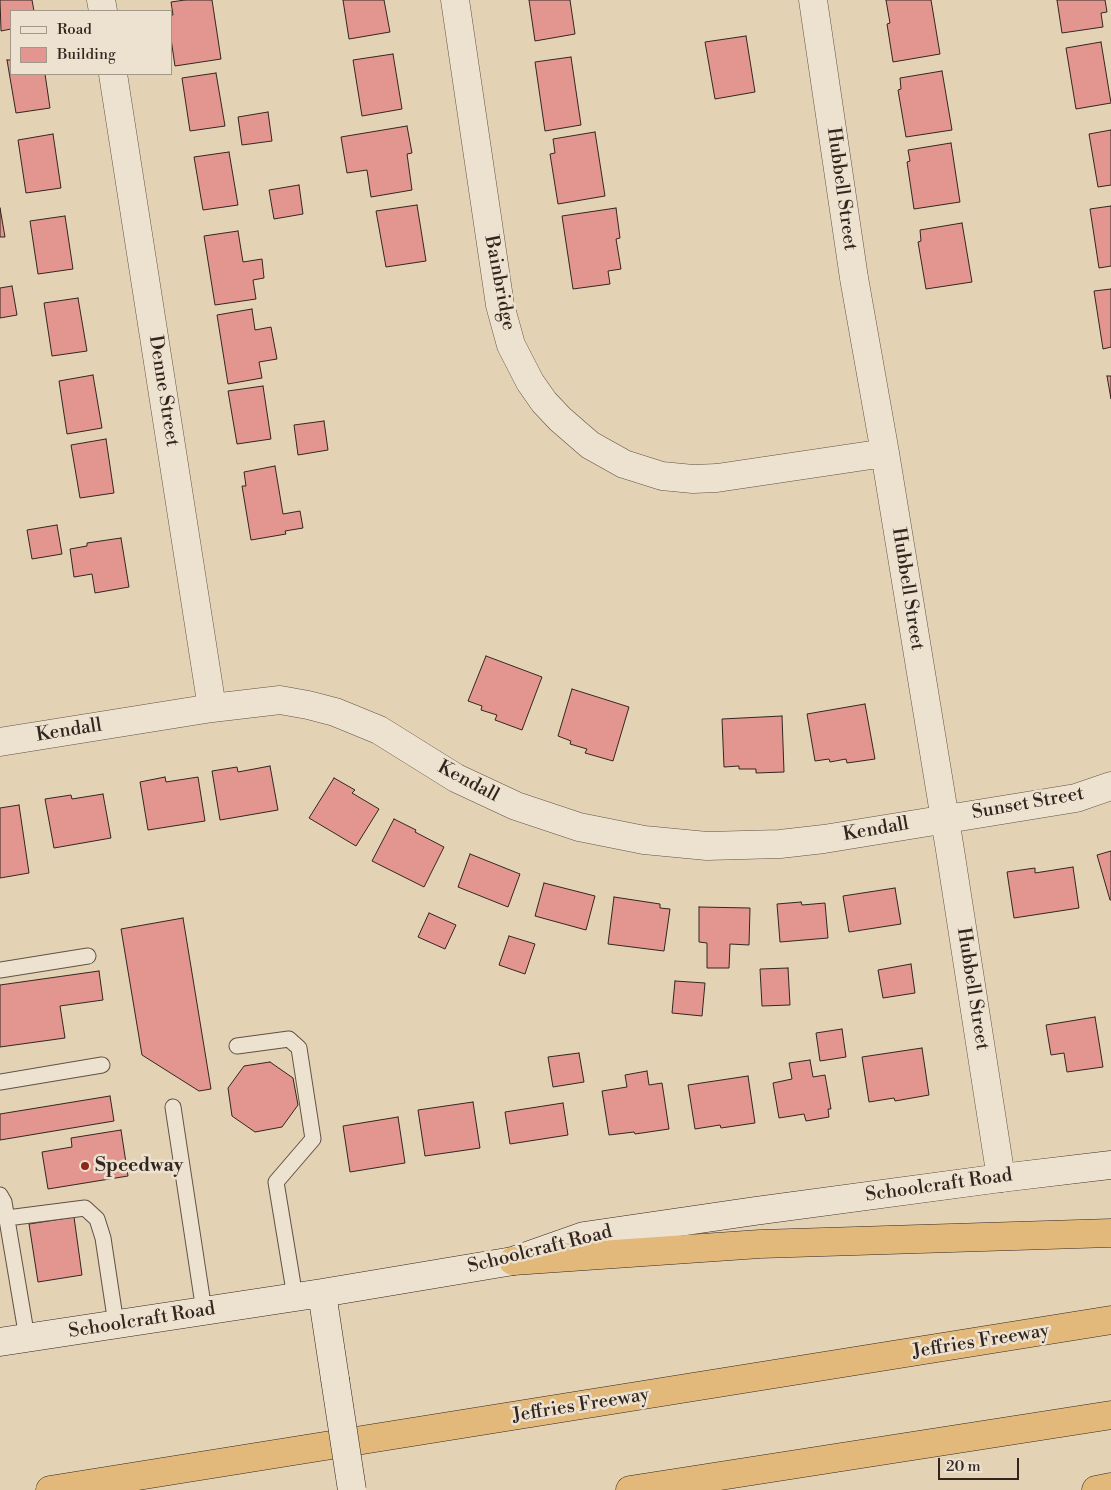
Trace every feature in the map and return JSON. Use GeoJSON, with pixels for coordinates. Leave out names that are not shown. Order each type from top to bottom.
{"type":"FeatureCollection","features":[{"type":"Feature","properties":{"kind":"highway"},"geometry":{"type":"LineString","coordinates":[[513,1261],[760,1244],[1111,1233]]}},
{"type":"Feature","properties":{"kind":"highway","name":"Jeffries Freeway"},"geometry":{"type":"LineString","coordinates":[[50,1490],[1111,1320]]}},
{"type":"Feature","properties":{"kind":"highway"},"geometry":{"type":"LineString","coordinates":[[630,1490],[1111,1415]]}},
{"type":"Feature","properties":{"kind":"highway"},"geometry":{"type":"LineString","coordinates":[[1096,1490],[1111,1486]]}},
{"type":"Feature","properties":{"kind":"street","name":"Bainbridge"},"geometry":{"type":"LineString","coordinates":[[455,0],[500,305],[511,345],[530,382],[544,402],[560,419],[590,445],[624,464],[662,476],[693,479],[717,478],[885,453]]}},
{"type":"Feature","properties":{"kind":"street","name":"Hubbell Street"},"geometry":{"type":"LineString","coordinates":[[813,0],[854,278],[885,453],[945,819],[1001,1178]]}},
{"type":"Feature","properties":{"kind":"street","name":"Denne Street"},"geometry":{"type":"LineString","coordinates":[[113,75],[212,708]]}},
{"type":"Feature","properties":{"kind":"street","name":"Kendall"},"geometry":{"type":"LineString","coordinates":[[0,742],[212,708],[280,700],[335,712],[378,730],[456,778],[516,806],[579,827],[644,840],[707,846],[780,844],[824,839],[945,819]]}},
{"type":"Feature","properties":{"kind":"street","name":"Sunset Street"},"geometry":{"type":"LineString","coordinates":[[945,819],[1076,798],[1111,786]]}},
{"type":"Feature","properties":{"kind":"street","name":"Schoolcraft Road"},"geometry":{"type":"LineString","coordinates":[[0,1342],[322,1293],[513,1261],[584,1236],[755,1211],[1111,1165]]}},
{"type":"Feature","properties":{"kind":"street"},"geometry":{"type":"LineString","coordinates":[[322,1293],[352,1490]]}},
{"type":"Feature","properties":{"kind":"lane"},"geometry":{"type":"LineString","coordinates":[[0,970],[88,956]]}},
{"type":"Feature","properties":{"kind":"lane"},"geometry":{"type":"LineString","coordinates":[[237,1046],[289,1039],[300,1048],[313,1139],[276,1182],[295,1297]]}},
{"type":"Feature","properties":{"kind":"lane"},"geometry":{"type":"LineString","coordinates":[[0,1082],[102,1065]]}},
{"type":"Feature","properties":{"kind":"lane"},"geometry":{"type":"LineString","coordinates":[[172,1108],[204,1311]]}},
{"type":"Feature","properties":{"kind":"lane"},"geometry":{"type":"LineString","coordinates":[[0,1195],[4,1202],[7,1218],[7,1264],[27,1338]]}},
{"type":"Feature","properties":{"kind":"lane"},"geometry":{"type":"LineString","coordinates":[[7,1218],[85,1208],[97,1219],[103,1238],[116,1324]]}},
{"type":"Feature","properties":{"kind":"building"},"geometry":{"type":"Polygon","coordinates":[[[0,0],[32,0],[34,10],[10,10],[10,29],[1,31],[0,0]]]}},
{"type":"Feature","properties":{"kind":"building"},"geometry":{"type":"Polygon","coordinates":[[[212,0],[221,59],[175,66],[172,46],[173,15],[171,2],[212,0]]]}},
{"type":"Feature","properties":{"kind":"building"},"geometry":{"type":"Polygon","coordinates":[[[343,0],[384,0],[390,32],[349,39],[343,0]]]}},
{"type":"Feature","properties":{"kind":"building"},"geometry":{"type":"Polygon","coordinates":[[[529,0],[570,0],[575,34],[535,41],[529,0]]]}},
{"type":"Feature","properties":{"kind":"building"},"geometry":{"type":"Polygon","coordinates":[[[886,0],[931,0],[940,54],[893,62],[887,24],[890,23],[886,0]]]}},
{"type":"Feature","properties":{"kind":"building"},"geometry":{"type":"Polygon","coordinates":[[[1057,0],[1105,0],[1107,12],[1101,13],[1103,27],[1062,33],[1057,0]]]}},
{"type":"Feature","properties":{"kind":"building"},"geometry":{"type":"Polygon","coordinates":[[[746,36],[755,92],[715,99],[705,42],[746,36]]]}},
{"type":"Feature","properties":{"kind":"building"},"geometry":{"type":"Polygon","coordinates":[[[1101,42],[1111,103],[1076,109],[1066,48],[1101,42]]]}},
{"type":"Feature","properties":{"kind":"building"},"geometry":{"type":"Polygon","coordinates":[[[393,54],[402,109],[362,116],[353,60],[393,54]]]}},
{"type":"Feature","properties":{"kind":"building"},"geometry":{"type":"Polygon","coordinates":[[[571,57],[581,125],[545,131],[535,62],[571,57]]]}},
{"type":"Feature","properties":{"kind":"building"},"geometry":{"type":"Polygon","coordinates":[[[7,60],[10,60],[10,75],[45,75],[50,108],[16,113],[7,60]]]}},
{"type":"Feature","properties":{"kind":"building"},"geometry":{"type":"Polygon","coordinates":[[[942,71],[952,130],[906,137],[898,90],[901,89],[900,78],[942,71]]]}},
{"type":"Feature","properties":{"kind":"building"},"geometry":{"type":"Polygon","coordinates":[[[216,73],[225,126],[190,131],[182,78],[216,73]]]}},
{"type":"Feature","properties":{"kind":"building"},"geometry":{"type":"Polygon","coordinates":[[[268,112],[272,141],[242,145],[238,117],[268,112]]]}},
{"type":"Feature","properties":{"kind":"building"},"geometry":{"type":"Polygon","coordinates":[[[407,126],[412,153],[407,154],[412,190],[371,197],[367,170],[347,173],[341,137],[407,126]]]}},
{"type":"Feature","properties":{"kind":"building"},"geometry":{"type":"Polygon","coordinates":[[[1111,130],[1111,185],[1098,187],[1089,134],[1111,130]]]}},
{"type":"Feature","properties":{"kind":"building"},"geometry":{"type":"Polygon","coordinates":[[[595,132],[605,196],[558,204],[550,154],[555,153],[553,139],[595,132]]]}},
{"type":"Feature","properties":{"kind":"building"},"geometry":{"type":"Polygon","coordinates":[[[53,134],[61,188],[26,193],[18,140],[53,134]]]}},
{"type":"Feature","properties":{"kind":"building"},"geometry":{"type":"Polygon","coordinates":[[[951,143],[960,202],[914,209],[907,162],[910,161],[908,150],[951,143]]]}},
{"type":"Feature","properties":{"kind":"building"},"geometry":{"type":"Polygon","coordinates":[[[229,152],[238,205],[203,210],[194,157],[229,152]]]}},
{"type":"Feature","properties":{"kind":"building"},"geometry":{"type":"Polygon","coordinates":[[[299,185],[303,214],[274,219],[269,190],[299,185]]]}},
{"type":"Feature","properties":{"kind":"building"},"geometry":{"type":"Polygon","coordinates":[[[417,205],[426,261],[386,267],[376,211],[417,205]]]}},
{"type":"Feature","properties":{"kind":"building"},"geometry":{"type":"Polygon","coordinates":[[[1111,206],[1111,266],[1099,268],[1090,209],[1111,206]]]}},
{"type":"Feature","properties":{"kind":"building"},"geometry":{"type":"Polygon","coordinates":[[[0,208],[5,237],[0,237],[0,208]]]}},
{"type":"Feature","properties":{"kind":"building"},"geometry":{"type":"Polygon","coordinates":[[[616,208],[620,238],[616,239],[621,269],[608,271],[610,284],[573,289],[562,216],[616,208]]]}},
{"type":"Feature","properties":{"kind":"building"},"geometry":{"type":"Polygon","coordinates":[[[65,216],[73,269],[38,274],[30,221],[65,216]]]}},
{"type":"Feature","properties":{"kind":"building"},"geometry":{"type":"Polygon","coordinates":[[[962,223],[972,282],[926,289],[918,242],[921,241],[920,230],[962,223]]]}},
{"type":"Feature","properties":{"kind":"building"},"geometry":{"type":"Polygon","coordinates":[[[238,231],[243,262],[262,259],[264,278],[253,280],[256,299],[215,305],[204,236],[238,231]]]}},
{"type":"Feature","properties":{"kind":"building"},"geometry":{"type":"Polygon","coordinates":[[[12,286],[17,315],[0,318],[0,288],[12,286]]]}},
{"type":"Feature","properties":{"kind":"building"},"geometry":{"type":"Polygon","coordinates":[[[1111,289],[1111,347],[1103,349],[1094,291],[1111,289]]]}},
{"type":"Feature","properties":{"kind":"building"},"geometry":{"type":"Polygon","coordinates":[[[78,298],[87,351],[52,356],[44,303],[78,298]]]}},
{"type":"Feature","properties":{"kind":"building"},"geometry":{"type":"Polygon","coordinates":[[[252,309],[255,330],[271,327],[277,359],[259,362],[262,378],[228,384],[217,315],[252,309]]]}},
{"type":"Feature","properties":{"kind":"building"},"geometry":{"type":"Polygon","coordinates":[[[93,375],[102,428],[67,434],[59,381],[93,375]]]}},
{"type":"Feature","properties":{"kind":"building"},"geometry":{"type":"Polygon","coordinates":[[[1107,376],[1111,376],[1111,399],[1107,376]]]}},
{"type":"Feature","properties":{"kind":"building"},"geometry":{"type":"Polygon","coordinates":[[[263,386],[271,439],[237,444],[228,391],[263,386]]]}},
{"type":"Feature","properties":{"kind":"building"},"geometry":{"type":"Polygon","coordinates":[[[324,421],[328,450],[298,455],[294,425],[324,421]]]}},
{"type":"Feature","properties":{"kind":"building"},"geometry":{"type":"Polygon","coordinates":[[[106,439],[114,493],[80,498],[71,445],[106,439]]]}},
{"type":"Feature","properties":{"kind":"building"},"geometry":{"type":"Polygon","coordinates":[[[275,466],[283,514],[300,511],[303,528],[285,531],[286,534],[251,540],[242,486],[246,486],[244,472],[275,466]]]}},
{"type":"Feature","properties":{"kind":"building"},"geometry":{"type":"Polygon","coordinates":[[[57,525],[62,554],[32,559],[27,530],[57,525]]]}},
{"type":"Feature","properties":{"kind":"building"},"geometry":{"type":"Polygon","coordinates":[[[121,538],[129,587],[95,593],[92,574],[74,577],[70,549],[87,546],[87,543],[121,538]]]}},
{"type":"Feature","properties":{"kind":"building"},"geometry":{"type":"Polygon","coordinates":[[[486,656],[542,677],[522,730],[495,720],[497,715],[481,710],[482,706],[468,701],[486,656]]]}},
{"type":"Feature","properties":{"kind":"building"},"geometry":{"type":"Polygon","coordinates":[[[572,689],[629,707],[613,761],[585,753],[587,749],[570,744],[571,741],[558,736],[572,689]]]}},
{"type":"Feature","properties":{"kind":"building"},"geometry":{"type":"Polygon","coordinates":[[[865,704],[875,759],[847,763],[846,759],[830,762],[829,759],[815,761],[807,714],[865,704]]]}},
{"type":"Feature","properties":{"kind":"building"},"geometry":{"type":"Polygon","coordinates":[[[782,716],[784,772],[756,773],[756,769],[739,769],[739,766],[724,767],[722,719],[782,716]]]}},
{"type":"Feature","properties":{"kind":"building"},"geometry":{"type":"Polygon","coordinates":[[[270,766],[278,810],[220,820],[212,771],[237,767],[238,772],[270,766]]]}},
{"type":"Feature","properties":{"kind":"building"},"geometry":{"type":"Polygon","coordinates":[[[165,777],[166,782],[198,777],[205,821],[148,830],[140,782],[165,777]]]}},
{"type":"Feature","properties":{"kind":"building"},"geometry":{"type":"Polygon","coordinates":[[[334,778],[355,790],[352,793],[379,809],[356,846],[309,818],[334,778]]]}},
{"type":"Feature","properties":{"kind":"building"},"geometry":{"type":"Polygon","coordinates":[[[103,794],[111,838],[54,848],[45,799],[71,795],[72,799],[103,794]]]}},
{"type":"Feature","properties":{"kind":"building"},"geometry":{"type":"Polygon","coordinates":[[[19,805],[29,873],[0,878],[0,808],[19,805]]]}},
{"type":"Feature","properties":{"kind":"building"},"geometry":{"type":"Polygon","coordinates":[[[394,819],[444,847],[424,887],[372,861],[394,819]]]}},
{"type":"Feature","properties":{"kind":"building"},"geometry":{"type":"Polygon","coordinates":[[[1111,851],[1111,900],[1110,900],[1097,855],[1111,851]]]}},
{"type":"Feature","properties":{"kind":"building"},"geometry":{"type":"Polygon","coordinates":[[[470,854],[520,874],[508,907],[458,887],[470,854]]]}},
{"type":"Feature","properties":{"kind":"building"},"geometry":{"type":"Polygon","coordinates":[[[1073,867],[1079,908],[1014,918],[1007,872],[1035,868],[1035,873],[1073,867]]]}},
{"type":"Feature","properties":{"kind":"building"},"geometry":{"type":"Polygon","coordinates":[[[544,883],[595,896],[586,930],[535,916],[544,883]]]}},
{"type":"Feature","properties":{"kind":"building"},"geometry":{"type":"Polygon","coordinates":[[[895,888],[901,924],[849,932],[843,896],[895,888]]]}},
{"type":"Feature","properties":{"kind":"building"},"geometry":{"type":"Polygon","coordinates":[[[614,897],[660,904],[660,908],[670,909],[664,951],[608,944],[614,897]]]}},
{"type":"Feature","properties":{"kind":"building"},"geometry":{"type":"Polygon","coordinates":[[[801,902],[802,905],[825,903],[828,938],[780,942],[777,904],[801,902]]]}},
{"type":"Feature","properties":{"kind":"building"},"geometry":{"type":"Polygon","coordinates":[[[699,907],[750,908],[749,945],[730,944],[729,968],[707,968],[707,943],[699,942],[699,907]]]}},
{"type":"Feature","properties":{"kind":"building"},"geometry":{"type":"Polygon","coordinates":[[[429,913],[456,925],[445,949],[418,937],[429,913]]]}},
{"type":"Feature","properties":{"kind":"building"},"geometry":{"type":"Polygon","coordinates":[[[183,918],[211,1089],[199,1091],[142,1055],[121,929],[183,918]]]}},
{"type":"Feature","properties":{"kind":"building"},"geometry":{"type":"Polygon","coordinates":[[[509,936],[535,944],[525,974],[499,965],[509,936]]]}},
{"type":"Feature","properties":{"kind":"building"},"geometry":{"type":"Polygon","coordinates":[[[911,964],[915,993],[883,998],[878,970],[911,964]]]}},
{"type":"Feature","properties":{"kind":"building"},"geometry":{"type":"Polygon","coordinates":[[[788,968],[790,1005],[762,1006],[760,969],[788,968]]]}},
{"type":"Feature","properties":{"kind":"building"},"geometry":{"type":"Polygon","coordinates":[[[99,971],[103,1000],[60,1006],[65,1038],[0,1047],[0,985],[99,971]]]}},
{"type":"Feature","properties":{"kind":"building"},"geometry":{"type":"Polygon","coordinates":[[[675,981],[705,983],[702,1016],[672,1013],[675,981]]]}},
{"type":"Feature","properties":{"kind":"building"},"geometry":{"type":"Polygon","coordinates":[[[1095,1017],[1103,1067],[1067,1072],[1064,1053],[1051,1055],[1046,1025],[1095,1017]]]}},
{"type":"Feature","properties":{"kind":"building"},"geometry":{"type":"Polygon","coordinates":[[[842,1029],[846,1057],[820,1061],[816,1033],[842,1029]]]}},
{"type":"Feature","properties":{"kind":"building"},"geometry":{"type":"Polygon","coordinates":[[[922,1048],[929,1095],[895,1101],[894,1098],[869,1102],[862,1057],[922,1048]]]}},
{"type":"Feature","properties":{"kind":"building"},"geometry":{"type":"Polygon","coordinates":[[[579,1053],[584,1082],[553,1087],[548,1057],[579,1053]]]}},
{"type":"Feature","properties":{"kind":"building"},"geometry":{"type":"Polygon","coordinates":[[[810,1060],[813,1077],[825,1075],[831,1109],[828,1109],[829,1117],[806,1121],[804,1114],[779,1118],[773,1083],[792,1079],[789,1063],[810,1060]]]}},
{"type":"Feature","properties":{"kind":"building"},"geometry":{"type":"Polygon","coordinates":[[[270,1062],[293,1078],[298,1105],[282,1127],[255,1132],[232,1116],[228,1088],[244,1066],[270,1062]]]}},
{"type":"Feature","properties":{"kind":"building"},"geometry":{"type":"Polygon","coordinates":[[[647,1071],[649,1085],[662,1083],[669,1129],[635,1134],[634,1132],[609,1135],[602,1091],[627,1087],[625,1075],[647,1071]]]}},
{"type":"Feature","properties":{"kind":"building"},"geometry":{"type":"Polygon","coordinates":[[[748,1076],[755,1123],[721,1128],[720,1125],[695,1129],[688,1085],[748,1076]]]}},
{"type":"Feature","properties":{"kind":"building"},"geometry":{"type":"Polygon","coordinates":[[[110,1096],[114,1121],[0,1140],[0,1114],[110,1096]]]}},
{"type":"Feature","properties":{"kind":"building"},"geometry":{"type":"Polygon","coordinates":[[[473,1102],[480,1148],[425,1156],[418,1110],[473,1102]]]}},
{"type":"Feature","properties":{"kind":"building"},"geometry":{"type":"Polygon","coordinates":[[[563,1103],[568,1135],[510,1144],[505,1112],[563,1103]]]}},
{"type":"Feature","properties":{"kind":"building"},"geometry":{"type":"Polygon","coordinates":[[[398,1117],[405,1163],[350,1172],[343,1126],[398,1117]]]}},
{"type":"Feature","properties":{"kind":"building"},"geometry":{"type":"Polygon","coordinates":[[[121,1130],[128,1176],[48,1189],[42,1152],[72,1147],[71,1138],[121,1130]]]}},
{"type":"Feature","properties":{"kind":"building"},"geometry":{"type":"Polygon","coordinates":[[[74,1217],[82,1275],[38,1282],[29,1224],[74,1217]]]}},
{"type":"Feature","properties":{"kind":"place","name":"Speedway"},"geometry":{"type":"Point","coordinates":[85,1166]}}]}
